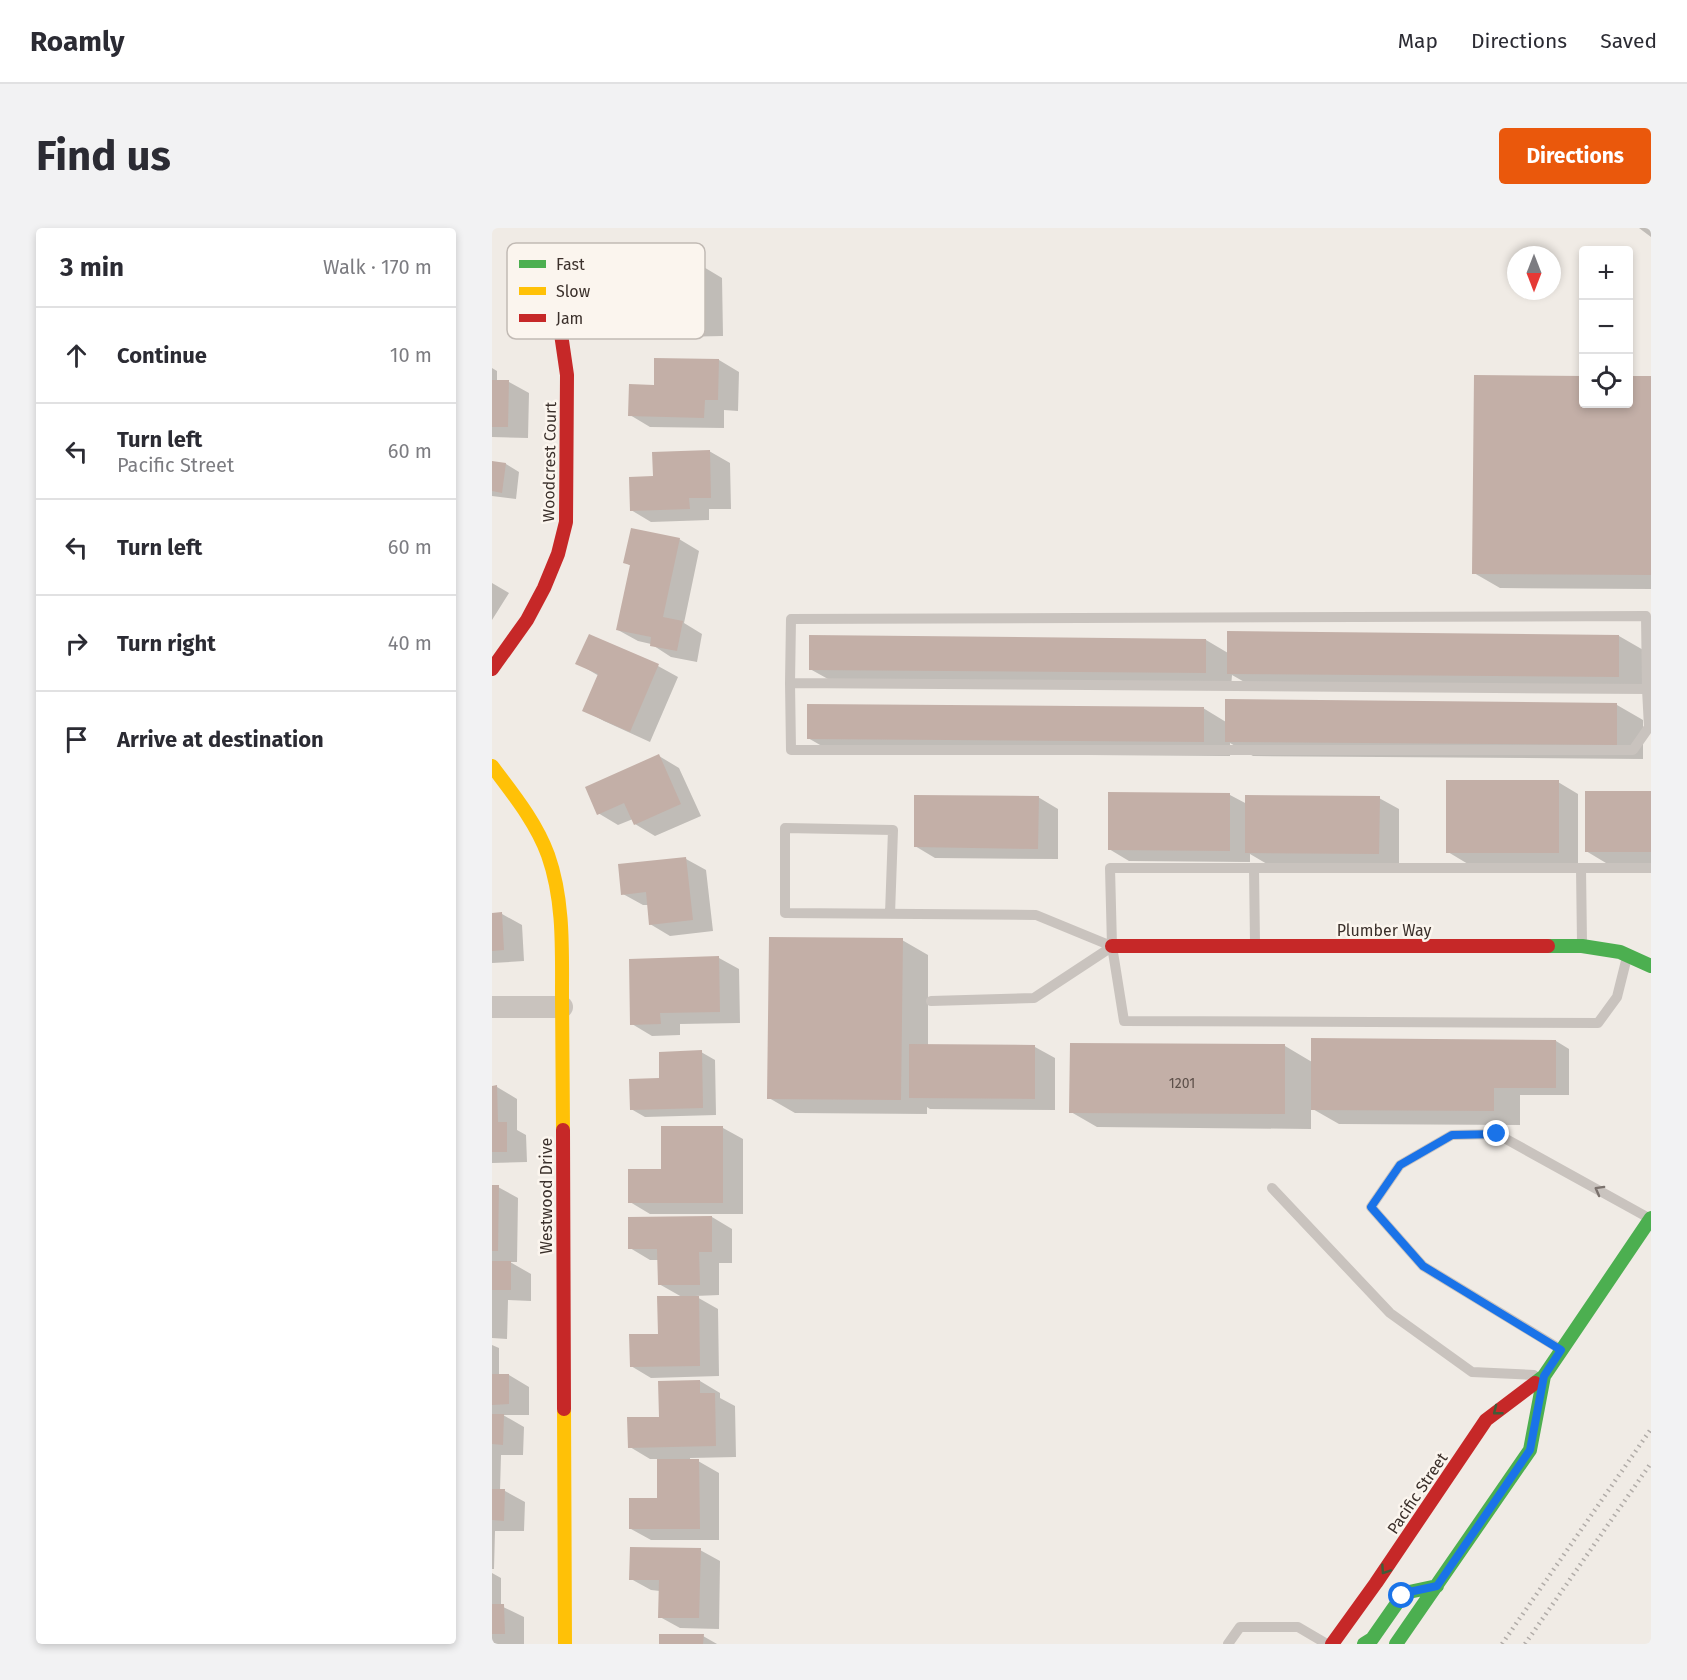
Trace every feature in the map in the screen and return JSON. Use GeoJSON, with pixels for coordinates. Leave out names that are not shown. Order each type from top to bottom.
{"type":"FeatureCollection","features":[{"type":"Feature","properties":{"kind":"street","name":"Woodcrest Court"},"geometry":{"type":"LineString","coordinates":[[492,669],[527,620],[544,588],[558,554],[566,522],[567,375],[562,339]]}},
{"type":"Feature","properties":{"kind":"street","name":"Westwood Drive"},"geometry":{"type":"LineString","coordinates":[[492,766],[522,806],[543,844],[557,893],[562,942],[565,1644]]}},
{"type":"Feature","properties":{"kind":"street","name":"Plumber Way"},"geometry":{"type":"LineString","coordinates":[[1112,946],[1582,946],[1620,952],[1651,966]]}},
{"type":"Feature","properties":{"kind":"street"},"geometry":{"type":"LineString","coordinates":[[492,1007],[562,1007]]}},
{"type":"Feature","properties":{"kind":"street","name":"Pacific Street"},"geometry":{"type":"LineString","coordinates":[[1332,1644],[1376,1584],[1486,1420],[1544,1376],[1651,1218]]}},
{"type":"Feature","properties":{"kind":"street","name":"Pacific Street"},"geometry":{"type":"LineString","coordinates":[[1396,1644],[1530,1450],[1544,1376]]}},
{"type":"Feature","properties":{"kind":"street"},"geometry":{"type":"LineString","coordinates":[[1364,1644],[1372,1640],[1402,1596],[1409,1592],[1437,1586]]}},
{"type":"Feature","properties":{"kind":"lane"},"geometry":{"type":"LineString","coordinates":[[1646,616],[1647,689],[1650,727],[1633,750],[790,750],[791,619],[1646,616]]}},
{"type":"Feature","properties":{"kind":"lane"},"geometry":{"type":"LineString","coordinates":[[790,683],[1647,689]]}},
{"type":"Feature","properties":{"kind":"lane"},"geometry":{"type":"LineString","coordinates":[[890,914],[893,830],[785,828],[785,913],[890,914],[1036,915],[1112,946]]}},
{"type":"Feature","properties":{"kind":"lane"},"geometry":{"type":"LineString","coordinates":[[1628,956],[1617,997],[1598,1023],[1124,1021],[1112,946],[1110,868],[1651,868]]}},
{"type":"Feature","properties":{"kind":"lane"},"geometry":{"type":"LineString","coordinates":[[1254,868],[1255,946]]}},
{"type":"Feature","properties":{"kind":"lane"},"geometry":{"type":"LineString","coordinates":[[1581,868],[1582,946]]}},
{"type":"Feature","properties":{"kind":"lane"},"geometry":{"type":"LineString","coordinates":[[931,1001],[1034,998],[1112,946]]}},
{"type":"Feature","properties":{"kind":"lane"},"geometry":{"type":"LineString","coordinates":[[1561,1350],[1423,1266],[1371,1207],[1400,1165],[1452,1135],[1497,1134],[1651,1218]]}},
{"type":"Feature","properties":{"kind":"lane"},"geometry":{"type":"LineString","coordinates":[[1272,1188],[1390,1312],[1472,1372],[1544,1376]]}},
{"type":"Feature","properties":{"kind":"lane"},"geometry":{"type":"LineString","coordinates":[[1228,1644],[1240,1627],[1298,1627],[1327,1644]]}},
{"type":"Feature","properties":{"kind":"building"},"geometry":{"type":"Polygon","coordinates":[[[654,358],[719,359],[718,400],[705,400],[704,418],[628,416],[629,384],[654,385],[654,358]]]}},
{"type":"Feature","properties":{"kind":"building"},"geometry":{"type":"Polygon","coordinates":[[[1474,375],[1579,376],[1579,408],[1633,408],[1633,376],[1651,376],[1651,575],[1472,574],[1474,375]]]}},
{"type":"Feature","properties":{"kind":"building"},"geometry":{"type":"Polygon","coordinates":[[[492,380],[509,380],[508,427],[492,427],[492,380]]]}},
{"type":"Feature","properties":{"kind":"building"},"geometry":{"type":"Polygon","coordinates":[[[710,450],[711,498],[689,498],[690,509],[630,511],[629,477],[653,476],[652,452],[710,450]]]}},
{"type":"Feature","properties":{"kind":"building"},"geometry":{"type":"Polygon","coordinates":[[[492,461],[506,463],[502,493],[492,491],[492,461]]]}},
{"type":"Feature","properties":{"kind":"building"},"geometry":{"type":"Polygon","coordinates":[[[631,528],[680,538],[663,617],[683,621],[677,651],[650,646],[651,637],[616,630],[630,565],[623,563],[631,528]]]}},
{"type":"Feature","properties":{"kind":"building"},"geometry":{"type":"Polygon","coordinates":[[[1227,631],[1619,635],[1619,677],[1227,674],[1227,631]]]}},
{"type":"Feature","properties":{"kind":"building"},"geometry":{"type":"Polygon","coordinates":[[[589,634],[659,664],[630,732],[582,711],[598,674],[575,664],[589,634]]]}},
{"type":"Feature","properties":{"kind":"building"},"geometry":{"type":"Polygon","coordinates":[[[809,635],[1206,639],[1206,673],[809,670],[809,635]]]}},
{"type":"Feature","properties":{"kind":"building"},"geometry":{"type":"Polygon","coordinates":[[[1225,699],[1617,703],[1617,745],[1225,742],[1225,699]]]}},
{"type":"Feature","properties":{"kind":"building"},"geometry":{"type":"Polygon","coordinates":[[[807,704],[1204,707],[1204,742],[807,739],[807,704]]]}},
{"type":"Feature","properties":{"kind":"building"},"geometry":{"type":"Polygon","coordinates":[[[659,754],[681,804],[634,825],[624,803],[597,815],[585,787],[659,754]]]}},
{"type":"Feature","properties":{"kind":"building"},"geometry":{"type":"Polygon","coordinates":[[[1446,780],[1559,780],[1559,853],[1446,853],[1446,780]]]}},
{"type":"Feature","properties":{"kind":"building"},"geometry":{"type":"Polygon","coordinates":[[[1585,791],[1651,791],[1651,852],[1585,852],[1585,791]]]}},
{"type":"Feature","properties":{"kind":"building"},"geometry":{"type":"Polygon","coordinates":[[[1108,792],[1230,793],[1230,851],[1108,850],[1108,792]]]}},
{"type":"Feature","properties":{"kind":"building"},"geometry":{"type":"Polygon","coordinates":[[[914,795],[1039,796],[1038,849],[914,847],[914,795]]]}},
{"type":"Feature","properties":{"kind":"building"},"geometry":{"type":"Polygon","coordinates":[[[1245,795],[1380,796],[1379,854],[1245,853],[1245,795]]]}},
{"type":"Feature","properties":{"kind":"building"},"geometry":{"type":"Polygon","coordinates":[[[686,857],[693,920],[649,925],[646,892],[621,895],[618,864],[686,857]]]}},
{"type":"Feature","properties":{"kind":"building"},"geometry":{"type":"Polygon","coordinates":[[[502,912],[504,950],[492,951],[492,913],[502,912]]]}},
{"type":"Feature","properties":{"kind":"building"},"geometry":{"type":"Polygon","coordinates":[[[769,937],[903,938],[901,1100],[767,1099],[769,937]]]}},
{"type":"Feature","properties":{"kind":"building"},"geometry":{"type":"Polygon","coordinates":[[[719,956],[720,1012],[660,1013],[661,1024],[630,1025],[629,959],[719,956]]]}},
{"type":"Feature","properties":{"kind":"building"},"geometry":{"type":"Polygon","coordinates":[[[1311,1038],[1556,1040],[1556,1088],[1494,1088],[1494,1111],[1311,1110],[1311,1038]]]}},
{"type":"Feature","properties":{"kind":"building"},"geometry":{"type":"Polygon","coordinates":[[[1070,1043],[1285,1044],[1285,1114],[1069,1113],[1070,1043]]]}},
{"type":"Feature","properties":{"kind":"building"},"geometry":{"type":"Polygon","coordinates":[[[909,1044],[1035,1045],[1035,1099],[909,1098],[909,1044]]]}},
{"type":"Feature","properties":{"kind":"building"},"geometry":{"type":"Polygon","coordinates":[[[702,1050],[703,1108],[630,1110],[629,1079],[659,1078],[659,1052],[702,1050]]]}},
{"type":"Feature","properties":{"kind":"building"},"geometry":{"type":"Polygon","coordinates":[[[497,1085],[498,1122],[507,1122],[507,1152],[492,1152],[492,1086],[497,1085]]]}},
{"type":"Feature","properties":{"kind":"building"},"geometry":{"type":"Polygon","coordinates":[[[661,1126],[723,1126],[723,1203],[628,1203],[628,1169],[661,1169],[661,1126]]]}},
{"type":"Feature","properties":{"kind":"building"},"geometry":{"type":"Polygon","coordinates":[[[492,1185],[499,1185],[498,1251],[492,1251],[492,1185]]]}},
{"type":"Feature","properties":{"kind":"building"},"geometry":{"type":"Polygon","coordinates":[[[712,1216],[712,1252],[699,1252],[700,1285],[658,1285],[657,1249],[628,1249],[628,1217],[712,1216]]]}},
{"type":"Feature","properties":{"kind":"building"},"geometry":{"type":"Polygon","coordinates":[[[492,1261],[511,1261],[511,1290],[492,1290],[492,1261]]]}},
{"type":"Feature","properties":{"kind":"building"},"geometry":{"type":"Polygon","coordinates":[[[657,1296],[699,1296],[700,1366],[630,1367],[629,1334],[658,1334],[657,1296]]]}},
{"type":"Feature","properties":{"kind":"building"},"geometry":{"type":"Polygon","coordinates":[[[492,1374],[509,1374],[509,1404],[492,1405],[492,1374]]]}},
{"type":"Feature","properties":{"kind":"building"},"geometry":{"type":"Polygon","coordinates":[[[700,1380],[700,1393],[715,1393],[716,1446],[628,1448],[627,1417],[659,1417],[658,1381],[700,1380]]]}},
{"type":"Feature","properties":{"kind":"building"},"geometry":{"type":"Polygon","coordinates":[[[492,1414],[504,1414],[503,1445],[492,1444],[492,1414]]]}},
{"type":"Feature","properties":{"kind":"building"},"geometry":{"type":"Polygon","coordinates":[[[657,1459],[699,1459],[700,1529],[629,1529],[629,1498],[657,1498],[657,1459]]]}},
{"type":"Feature","properties":{"kind":"building"},"geometry":{"type":"Polygon","coordinates":[[[492,1489],[505,1489],[504,1521],[492,1520],[492,1489]]]}},
{"type":"Feature","properties":{"kind":"building"},"geometry":{"type":"Polygon","coordinates":[[[630,1547],[701,1548],[699,1618],[658,1618],[659,1580],[629,1580],[630,1547]]]}},
{"type":"Feature","properties":{"kind":"building"},"geometry":{"type":"Polygon","coordinates":[[[492,1604],[504,1604],[505,1634],[492,1634],[492,1604]]]}},
{"type":"Feature","properties":{"kind":"building"},"geometry":{"type":"Polygon","coordinates":[[[659,1634],[704,1634],[703,1644],[659,1644],[659,1634]]]}},
{"type":"Feature","properties":{"kind":"railway"},"geometry":{"type":"LineString","coordinates":[[1502,1644],[1651,1429]]}},
{"type":"Feature","properties":{"kind":"railway"},"geometry":{"type":"LineString","coordinates":[[1525,1644],[1651,1463]]}},
{"type":"Feature","properties":{"kind":"traffic: fast"},"geometry":{"type":"LineString","coordinates":[[1548,946],[1582,946],[1620,952],[1651,966]]}},
{"type":"Feature","properties":{"kind":"traffic: fast"},"geometry":{"type":"LineString","coordinates":[[1535,1383],[1544,1376],[1651,1218]]}},
{"type":"Feature","properties":{"kind":"traffic: fast"},"geometry":{"type":"LineString","coordinates":[[1396,1644],[1530,1450],[1544,1376]]}},
{"type":"Feature","properties":{"kind":"traffic: fast"},"geometry":{"type":"LineString","coordinates":[[1364,1644],[1372,1639],[1402,1596],[1409,1592],[1437,1586]]}},
{"type":"Feature","properties":{"kind":"traffic: slow"},"geometry":{"type":"LineString","coordinates":[[492,766],[537,831],[548,855],[557,890],[562,943],[563,1130]]}},
{"type":"Feature","properties":{"kind":"traffic: slow"},"geometry":{"type":"LineString","coordinates":[[564,1409],[565,1644]]}},
{"type":"Feature","properties":{"kind":"traffic: jam"},"geometry":{"type":"LineString","coordinates":[[492,669],[527,620],[544,588],[558,554],[566,522],[567,375],[562,339]]}},
{"type":"Feature","properties":{"kind":"traffic: jam"},"geometry":{"type":"LineString","coordinates":[[1112,946],[1548,946]]}},
{"type":"Feature","properties":{"kind":"traffic: jam"},"geometry":{"type":"LineString","coordinates":[[563,1130],[564,1409]]}},
{"type":"Feature","properties":{"kind":"traffic: jam"},"geometry":{"type":"LineString","coordinates":[[1332,1644],[1486,1420],[1535,1383]]}},
{"type":"Feature","properties":{"kind":"route"},"geometry":{"type":"LineString","coordinates":[[1402,1596],[1409,1592],[1437,1586],[1530,1450],[1544,1376],[1561,1350],[1423,1266],[1371,1207],[1400,1165],[1452,1135],[1497,1134]]}}]}
